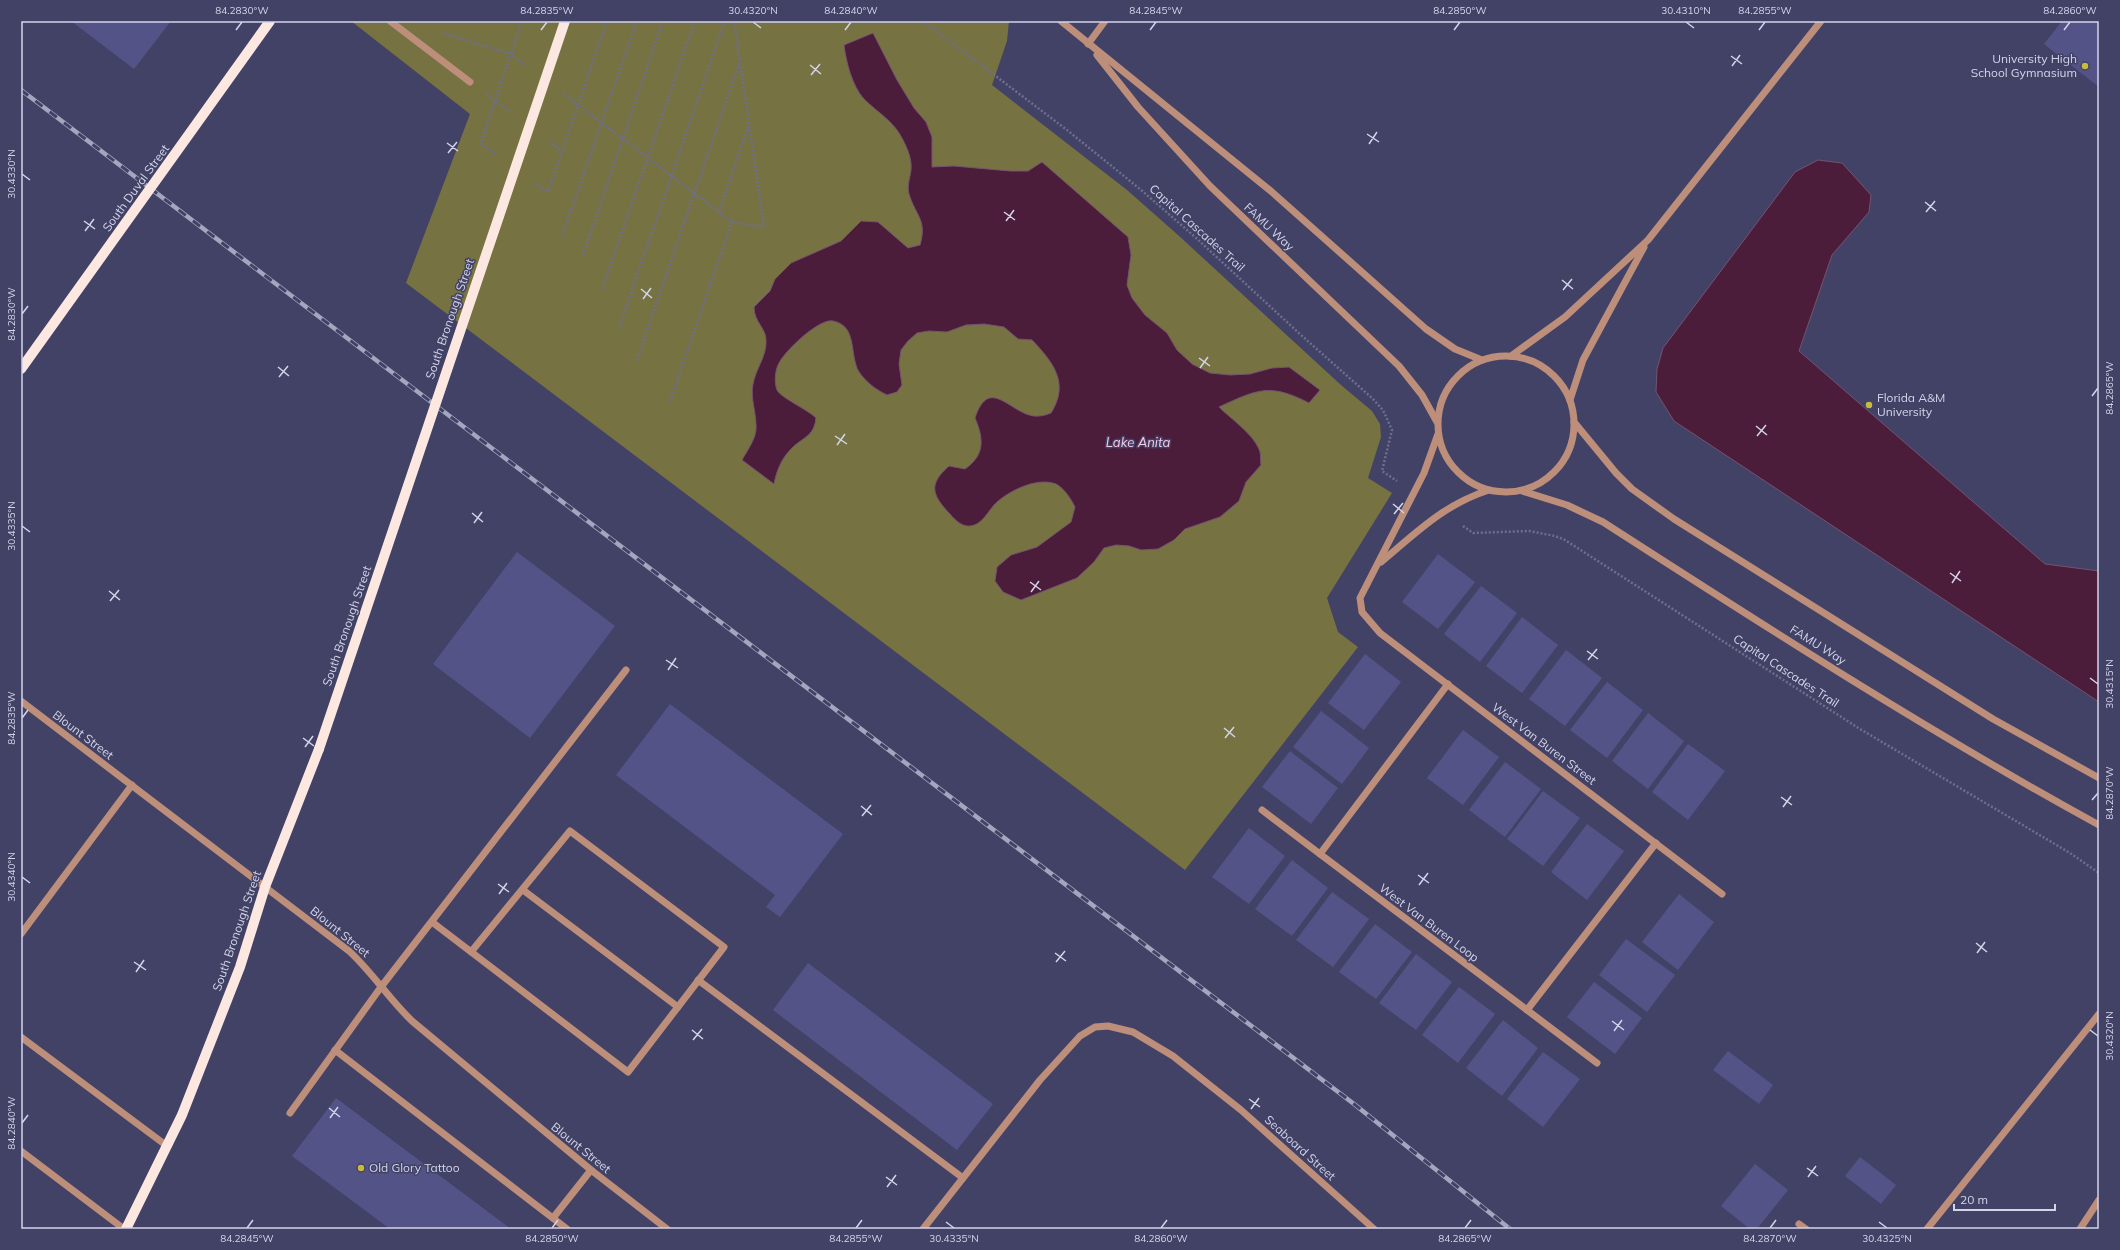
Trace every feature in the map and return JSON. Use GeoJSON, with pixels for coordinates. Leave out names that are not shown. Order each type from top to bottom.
{"type":"FeatureCollection","features":[{"type":"Feature","properties":{"kind":"main road","name":"South Duval Street"},"geometry":{"type":"LineString","coordinates":[[21,369],[270,21]]}},
{"type":"Feature","properties":{"kind":"main road","name":"South Bronough Street"},"geometry":{"type":"LineString","coordinates":[[125,1229],[182,1115],[240,967],[265,887],[319,749],[564,21]]}},
{"type":"Feature","properties":{"kind":"street"},"geometry":{"type":"LineString","coordinates":[[390,21],[470,82]]}},
{"type":"Feature","properties":{"kind":"street","name":"FAMU Way"},"geometry":{"type":"LineString","coordinates":[[1061,21],[1272,192],[1426,329],[1455,349],[1482,360]]}},
{"type":"Feature","properties":{"kind":"street"},"geometry":{"type":"LineString","coordinates":[[1088,44],[1105,21]]}},
{"type":"Feature","properties":{"kind":"street"},"geometry":{"type":"LineString","coordinates":[[1511,356],[1545,333],[1574,309],[1648,240],[1821,21]]}},
{"type":"Feature","properties":{"kind":"street","name":"FAMU Way"},"geometry":{"type":"LineString","coordinates":[[1088,44],[1138,107],[1216,191],[1399,366],[1422,395],[1437,422]]}},
{"type":"Feature","properties":{"kind":"street"},"geometry":{"type":"LineString","coordinates":[[1570,400],[1576,379],[1593,339],[1648,240]]}},
{"type":"Feature","properties":{"kind":"street","name":"FAMU Way"},"geometry":{"type":"LineString","coordinates":[[1511,356],[1526,359],[1540,365],[1553,375],[1563,386],[1570,400],[1574,422],[1568,452],[1560,466],[1550,477],[1537,485],[1522,491],[1500,492],[1489,490],[1464,479],[1455,469],[1441,447],[1437,422],[1443,396],[1450,384],[1459,374],[1482,360],[1511,356]]}},
{"type":"Feature","properties":{"kind":"street","name":"FAMU Way"},"geometry":{"type":"LineString","coordinates":[[1574,422],[1602,458],[1621,479],[1632,489],[1674,519],[1993,719],[2099,778]]}},
{"type":"Feature","properties":{"kind":"street"},"geometry":{"type":"LineString","coordinates":[[1378,565],[1424,473],[1438,434]]}},
{"type":"Feature","properties":{"kind":"street"},"geometry":{"type":"LineString","coordinates":[[1378,565],[1442,512],[1470,496],[1489,490]]}},
{"type":"Feature","properties":{"kind":"street","name":"FAMU Way"},"geometry":{"type":"LineString","coordinates":[[1522,491],[1567,505],[1603,522],[1968,752],[2099,825]]}},
{"type":"Feature","properties":{"kind":"street","name":"West Van Buren Street"},"geometry":{"type":"LineString","coordinates":[[1378,565],[1362,591],[1360,605],[1366,619],[1380,633],[1722,894]]}},
{"type":"Feature","properties":{"kind":"street"},"geometry":{"type":"LineString","coordinates":[[290,1113],[381,987],[626,670]]}},
{"type":"Feature","properties":{"kind":"street"},"geometry":{"type":"LineString","coordinates":[[1320,854],[1448,684]]}},
{"type":"Feature","properties":{"kind":"street","name":"Blount Street"},"geometry":{"type":"LineString","coordinates":[[21,701],[349,951],[362,962],[390,999],[412,1021],[591,1170],[667,1229]]}},
{"type":"Feature","properties":{"kind":"street"},"geometry":{"type":"LineString","coordinates":[[21,934],[132,785]]}},
{"type":"Feature","properties":{"kind":"street","name":"West Van Buren Loop"},"geometry":{"type":"LineString","coordinates":[[1262,810],[1597,1063]]}},
{"type":"Feature","properties":{"kind":"street"},"geometry":{"type":"LineString","coordinates":[[432,922],[471,952],[628,1072],[724,946],[570,831],[471,952]]}},
{"type":"Feature","properties":{"kind":"street"},"geometry":{"type":"LineString","coordinates":[[1527,1010],[1656,843]]}},
{"type":"Feature","properties":{"kind":"street"},"geometry":{"type":"LineString","coordinates":[[523,890],[678,1007]]}},
{"type":"Feature","properties":{"kind":"street"},"geometry":{"type":"LineString","coordinates":[[698,980],[963,1178],[923,1229]]}},
{"type":"Feature","properties":{"kind":"street"},"geometry":{"type":"LineString","coordinates":[[1926,1229],[2099,1014]]}},
{"type":"Feature","properties":{"kind":"street","name":"Seaboard Street"},"geometry":{"type":"LineString","coordinates":[[963,1178],[1040,1080],[1080,1036],[1095,1027],[1108,1026],[1133,1032],[1173,1056],[1241,1110],[1374,1229]]}},
{"type":"Feature","properties":{"kind":"street"},"geometry":{"type":"LineString","coordinates":[[21,1037],[167,1146]]}},
{"type":"Feature","properties":{"kind":"street"},"geometry":{"type":"LineString","coordinates":[[335,1050],[567,1229]]}},
{"type":"Feature","properties":{"kind":"street"},"geometry":{"type":"LineString","coordinates":[[21,1151],[125,1229]]}},
{"type":"Feature","properties":{"kind":"street"},"geometry":{"type":"LineString","coordinates":[[553,1218],[591,1170]]}},
{"type":"Feature","properties":{"kind":"street"},"geometry":{"type":"LineString","coordinates":[[2080,1229],[2099,1200]]}},
{"type":"Feature","properties":{"kind":"street"},"geometry":{"type":"LineString","coordinates":[[1799,1224],[1806,1229]]}},
{"type":"Feature","properties":{"kind":"path"},"geometry":{"type":"LineString","coordinates":[[562,236],[636,21]]}},
{"type":"Feature","properties":{"kind":"path"},"geometry":{"type":"LineString","coordinates":[[583,255],[663,21]]}},
{"type":"Feature","properties":{"kind":"path"},"geometry":{"type":"LineString","coordinates":[[602,290],[695,21]]}},
{"type":"Feature","properties":{"kind":"path"},"geometry":{"type":"LineString","coordinates":[[619,328],[725,21]]}},
{"type":"Feature","properties":{"kind":"path"},"geometry":{"type":"LineString","coordinates":[[560,91],[732,222],[764,227],[734,21]]}},
{"type":"Feature","properties":{"kind":"path","name":"Capital Cascades Trail"},"geometry":{"type":"LineString","coordinates":[[923,21],[1061,126],[1146,194],[1372,398],[1383,410],[1392,430],[1382,471],[1397,482]]}},
{"type":"Feature","properties":{"kind":"path"},"geometry":{"type":"LineString","coordinates":[[437,30],[511,54],[529,68]]}},
{"type":"Feature","properties":{"kind":"path"},"geometry":{"type":"LineString","coordinates":[[637,360],[740,60]]}},
{"type":"Feature","properties":{"kind":"path"},"geometry":{"type":"LineString","coordinates":[[719,212],[749,124]]}},
{"type":"Feature","properties":{"kind":"path"},"geometry":{"type":"LineString","coordinates":[[670,401],[732,222]]}},
{"type":"Feature","properties":{"kind":"path","name":"Capital Cascades Trail"},"geometry":{"type":"LineString","coordinates":[[1460,524],[1473,533],[1528,531],[1555,536],[1565,540],[1860,729],[2070,853],[2099,873]]}},
{"type":"Feature","properties":{"kind":"shaded area"},"geometry":{"type":"Polygon","coordinates":[[[351,21],[1009,21],[1007,41],[992,85],[1127,190],[1341,385],[1372,411],[1380,424],[1381,437],[1368,478],[1392,493],[1327,598],[1338,632],[1358,647],[1185,870],[406,283],[470,114],[351,21]]]}},
{"type":"Feature","properties":{"kind":"water","name":"Lake Anita"},"geometry":{"type":"Polygon","coordinates":[[[873,33],[897,80],[914,108],[926,122],[932,137],[932,167],[954,166],[1010,171],[1028,171],[1042,162],[1128,237],[1131,255],[1127,285],[1132,298],[1145,315],[1167,333],[1177,350],[1192,364],[1210,373],[1230,375],[1250,374],[1272,368],[1289,367],[1320,390],[1309,403],[1284,393],[1264,391],[1244,396],[1219,407],[1253,439],[1260,452],[1261,465],[1246,482],[1239,501],[1220,517],[1185,529],[1174,540],[1158,549],[1141,550],[1129,546],[1116,545],[1104,548],[1094,562],[1077,578],[1021,600],[1003,592],[995,581],[997,567],[1011,555],[1037,547],[1071,522],[1075,507],[1069,497],[1056,484],[1049,482],[1033,483],[1009,493],[994,505],[982,520],[975,525],[967,526],[954,519],[936,496],[935,485],[937,479],[949,466],[965,469],[972,464],[976,458],[981,446],[981,440],[975,418],[981,405],[988,399],[995,398],[1029,415],[1039,416],[1051,413],[1059,392],[1059,383],[1052,365],[1032,340],[1018,339],[1004,327],[984,324],[966,325],[947,332],[929,331],[917,333],[901,350],[899,364],[902,385],[897,392],[887,395],[872,385],[859,372],[854,358],[850,335],[846,329],[841,324],[833,321],[827,321],[803,336],[788,351],[779,363],[775,376],[775,383],[779,393],[816,418],[811,432],[786,454],[778,468],[774,484],[742,460],[754,438],[756,430],[752,390],[754,378],[766,346],[764,332],[756,317],[754,307],[770,291],[775,279],[791,263],[841,241],[861,221],[878,222],[908,248],[920,245],[922,225],[908,190],[911,166],[908,151],[895,128],[860,94],[850,73],[846,58],[844,45],[873,33]]]}},
{"type":"Feature","properties":{"kind":"water"},"geometry":{"type":"Polygon","coordinates":[[[1818,160],[1842,163],[1871,195],[1869,212],[1832,255],[1799,351],[2045,564],[2099,571],[2099,702],[1674,421],[1656,392],[1657,369],[1663,348],[1795,172],[1818,160]]]}},
{"type":"Feature","properties":{"kind":"building"},"geometry":{"type":"Polygon","coordinates":[[[71,21],[171,21],[134,69],[71,21]]]}},
{"type":"Feature","properties":{"kind":"building","name":"University High School Gymnasium"},"geometry":{"type":"Polygon","coordinates":[[[2062,21],[2099,21],[2099,87],[2044,44],[2062,21]]]}},
{"type":"Feature","properties":{"kind":"building"},"geometry":{"type":"Polygon","coordinates":[[[517,552],[615,626],[530,738],[433,664],[517,552]]]}},
{"type":"Feature","properties":{"kind":"building"},"geometry":{"type":"Polygon","coordinates":[[[1438,554],[1475,582],[1438,629],[1402,602],[1438,554]]]}},
{"type":"Feature","properties":{"kind":"building"},"geometry":{"type":"Polygon","coordinates":[[[1481,586],[1517,613],[1480,662],[1444,634],[1481,586]]]}},
{"type":"Feature","properties":{"kind":"building"},"geometry":{"type":"Polygon","coordinates":[[[1522,617],[1558,645],[1522,693],[1486,666],[1522,617]]]}},
{"type":"Feature","properties":{"kind":"building"},"geometry":{"type":"Polygon","coordinates":[[[1566,650],[1602,678],[1565,726],[1529,699],[1566,650]]]}},
{"type":"Feature","properties":{"kind":"building"},"geometry":{"type":"Polygon","coordinates":[[[1365,654],[1401,682],[1364,730],[1328,703],[1365,654]]]}},
{"type":"Feature","properties":{"kind":"building"},"geometry":{"type":"Polygon","coordinates":[[[1607,682],[1643,710],[1607,758],[1570,730],[1607,682]]]}},
{"type":"Feature","properties":{"kind":"building"},"geometry":{"type":"Polygon","coordinates":[[[670,704],[843,834],[780,917],[766,907],[775,895],[616,775],[670,704]]]}},
{"type":"Feature","properties":{"kind":"building"},"geometry":{"type":"Polygon","coordinates":[[[1321,711],[1369,748],[1342,784],[1293,747],[1321,711]]]}},
{"type":"Feature","properties":{"kind":"building"},"geometry":{"type":"Polygon","coordinates":[[[1648,713],[1684,741],[1648,789],[1612,761],[1648,713]]]}},
{"type":"Feature","properties":{"kind":"building"},"geometry":{"type":"Polygon","coordinates":[[[1463,730],[1499,757],[1463,805],[1427,778],[1463,730]]]}},
{"type":"Feature","properties":{"kind":"building"},"geometry":{"type":"Polygon","coordinates":[[[1688,744],[1725,771],[1688,820],[1652,792],[1688,744]]]}},
{"type":"Feature","properties":{"kind":"building"},"geometry":{"type":"Polygon","coordinates":[[[1290,751],[1338,788],[1311,824],[1262,787],[1290,751]]]}},
{"type":"Feature","properties":{"kind":"building"},"geometry":{"type":"Polygon","coordinates":[[[1505,762],[1541,789],[1505,837],[1469,810],[1505,762]]]}},
{"type":"Feature","properties":{"kind":"building"},"geometry":{"type":"Polygon","coordinates":[[[1543,791],[1580,818],[1543,866],[1507,839],[1543,791]]]}},
{"type":"Feature","properties":{"kind":"building"},"geometry":{"type":"Polygon","coordinates":[[[1587,824],[1624,851],[1587,900],[1551,872],[1587,824]]]}},
{"type":"Feature","properties":{"kind":"building"},"geometry":{"type":"Polygon","coordinates":[[[1249,828],[1285,856],[1249,904],[1212,877],[1249,828]]]}},
{"type":"Feature","properties":{"kind":"building"},"geometry":{"type":"Polygon","coordinates":[[[1292,860],[1328,888],[1292,936],[1255,909],[1292,860]]]}},
{"type":"Feature","properties":{"kind":"building"},"geometry":{"type":"Polygon","coordinates":[[[1332,892],[1369,919],[1333,967],[1296,940],[1332,892]]]}},
{"type":"Feature","properties":{"kind":"building"},"geometry":{"type":"Polygon","coordinates":[[[1679,894],[1714,922],[1678,970],[1642,942],[1679,894]]]}},
{"type":"Feature","properties":{"kind":"building"},"geometry":{"type":"Polygon","coordinates":[[[1375,924],[1412,952],[1376,999],[1339,972],[1375,924]]]}},
{"type":"Feature","properties":{"kind":"building"},"geometry":{"type":"Polygon","coordinates":[[[1626,939],[1675,975],[1647,1012],[1599,975],[1626,939]]]}},
{"type":"Feature","properties":{"kind":"building"},"geometry":{"type":"Polygon","coordinates":[[[1416,954],[1452,982],[1416,1030],[1379,1003],[1416,954]]]}},
{"type":"Feature","properties":{"kind":"building"},"geometry":{"type":"Polygon","coordinates":[[[808,963],[993,1104],[957,1150],[773,1010],[808,963]]]}},
{"type":"Feature","properties":{"kind":"building"},"geometry":{"type":"Polygon","coordinates":[[[1594,982],[1642,1018],[1615,1054],[1567,1017],[1594,982]]]}},
{"type":"Feature","properties":{"kind":"building"},"geometry":{"type":"Polygon","coordinates":[[[1459,987],[1495,1014],[1458,1063],[1422,1035],[1459,987]]]}},
{"type":"Feature","properties":{"kind":"building"},"geometry":{"type":"Polygon","coordinates":[[[1503,1020],[1538,1048],[1502,1096],[1466,1068],[1503,1020]]]}},
{"type":"Feature","properties":{"kind":"building"},"geometry":{"type":"Polygon","coordinates":[[[1728,1051],[1773,1085],[1759,1104],[1713,1070],[1728,1051]]]}},
{"type":"Feature","properties":{"kind":"building"},"geometry":{"type":"Polygon","coordinates":[[[1543,1052],[1580,1079],[1543,1127],[1507,1099],[1543,1052]]]}},
{"type":"Feature","properties":{"kind":"building"},"geometry":{"type":"Polygon","coordinates":[[[336,1098],[511,1229],[390,1229],[292,1156],[336,1098]]]}},
{"type":"Feature","properties":{"kind":"building"},"geometry":{"type":"Polygon","coordinates":[[[1860,1157],[1896,1185],[1881,1204],[1845,1176],[1860,1157]]]}},
{"type":"Feature","properties":{"kind":"building"},"geometry":{"type":"Polygon","coordinates":[[[1755,1164],[1788,1190],[1757,1229],[1750,1229],[1721,1206],[1755,1164]]]}},
{"type":"Feature","properties":{"kind":"railway"},"geometry":{"type":"LineString","coordinates":[[21,90],[1354,1104],[1510,1229]]}},
{"type":"Feature","properties":{"kind":"place","name":"University High School Gymnasium"},"geometry":{"type":"Point","coordinates":[2085,66]}},
{"type":"Feature","properties":{"kind":"place","name":"Florida A&M University"},"geometry":{"type":"Point","coordinates":[1869,405]}},
{"type":"Feature","properties":{"kind":"place","name":"Old Glory Tattoo"},"geometry":{"type":"Point","coordinates":[361,1168]}}]}
